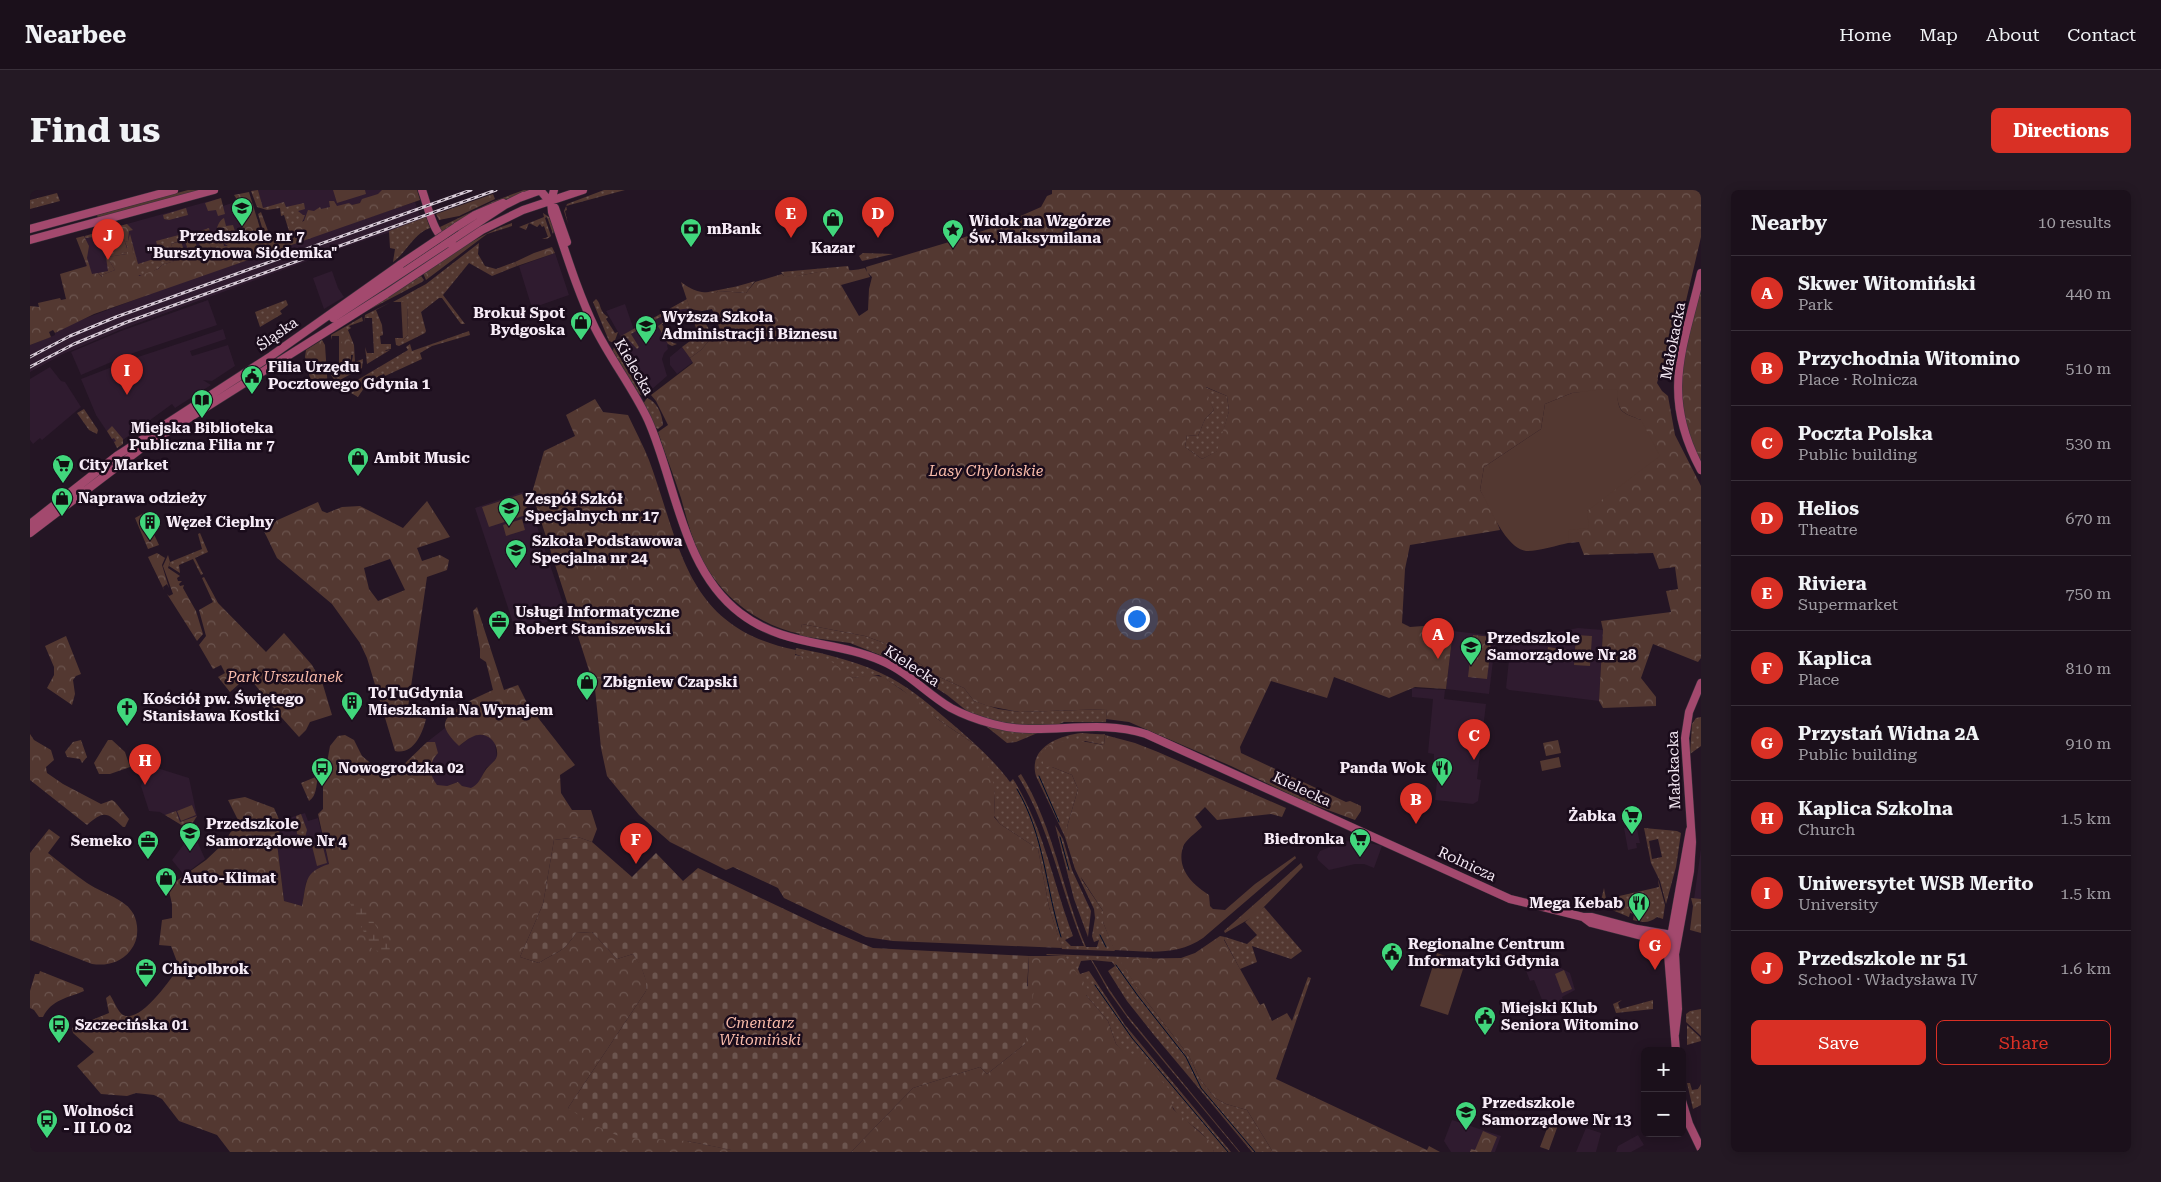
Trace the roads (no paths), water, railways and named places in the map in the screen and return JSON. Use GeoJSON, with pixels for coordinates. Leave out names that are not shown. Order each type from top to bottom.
{"type":"FeatureCollection","features":[{"type":"Feature","properties":{"kind":"main road"},"geometry":{"type":"LineString","coordinates":[[30,229],[174,190]]}},
{"type":"Feature","properties":{"kind":"main road"},"geometry":{"type":"LineString","coordinates":[[30,240],[214,190]]}},
{"type":"Feature","properties":{"kind":"main road"},"geometry":{"type":"LineString","coordinates":[[422,190],[442,240],[448,244],[460,245]]}},
{"type":"Feature","properties":{"kind":"main road"},"geometry":{"type":"LineString","coordinates":[[288,344],[299,339],[424,260],[503,207],[523,196],[541,190]]}},
{"type":"Feature","properties":{"kind":"main road","name":"Kielecka"},"geometry":{"type":"LineString","coordinates":[[541,190],[551,201],[557,213],[584,299]]}},
{"type":"Feature","properties":{"kind":"main road","name":"Kielecka"},"geometry":{"type":"LineString","coordinates":[[554,190],[551,201],[552,212],[596,330],[638,401],[656,440],[697,560],[718,593],[730,605],[752,622],[787,637],[857,652],[880,660],[901,672],[950,707],[964,714],[995,725],[1032,728],[1108,726],[1146,734],[1345,824]]}},
{"type":"Feature","properties":{"kind":"main road","name":"Śląska"},"geometry":{"type":"LineString","coordinates":[[30,533],[143,447],[498,221],[583,190]]}},
{"type":"Feature","properties":{"kind":"main road","name":"Śląska"},"geometry":{"type":"LineString","coordinates":[[30,524],[118,455],[288,344],[456,226],[484,210],[523,196]]}},
{"type":"Feature","properties":{"kind":"main road"},"geometry":{"type":"LineString","coordinates":[[557,213],[563,196]]}},
{"type":"Feature","properties":{"kind":"main road"},"geometry":{"type":"LineString","coordinates":[[424,260],[433,245],[436,228]]}},
{"type":"Feature","properties":{"kind":"main road","name":"Małokacka"},"geometry":{"type":"LineString","coordinates":[[1701,273],[1679,370],[1677,395],[1682,430],[1701,470]]}},
{"type":"Feature","properties":{"kind":"main road","name":"Małokacka"},"geometry":{"type":"LineString","coordinates":[[1676,1047],[1675,1034],[1678,1020],[1672,938],[1690,871],[1692,842],[1685,738],[1689,712],[1701,683]]}},
{"type":"Feature","properties":{"kind":"main road","name":"Rolnicza"},"geometry":{"type":"LineString","coordinates":[[1345,824],[1510,899],[1583,916],[1591,923],[1672,938]]}},
{"type":"Feature","properties":{"kind":"main road"},"geometry":{"type":"LineString","coordinates":[[1686,1114],[1701,1149]]}},
{"type":"Feature","properties":{"kind":"waterway"},"geometry":{"type":"LineString","coordinates":[[1039,776],[1059,822]]}},
{"type":"Feature","properties":{"kind":"waterway"},"geometry":{"type":"LineString","coordinates":[[1017,789],[1026,807],[1039,843],[1061,937]]}},
{"type":"Feature","properties":{"kind":"waterway"},"geometry":{"type":"LineString","coordinates":[[1060,837],[1069,870]]}},
{"type":"Feature","properties":{"kind":"waterway"},"geometry":{"type":"LineString","coordinates":[[1100,935],[1106,947]]}},
{"type":"Feature","properties":{"kind":"waterway"},"geometry":{"type":"LineString","coordinates":[[1116,965],[1186,1057],[1201,1088],[1255,1152]]}},
{"type":"Feature","properties":{"kind":"waterway"},"geometry":{"type":"LineString","coordinates":[[1095,985],[1132,1038],[1228,1152]]}},
{"type":"Feature","properties":{"kind":"railway"},"geometry":{"type":"LineString","coordinates":[[30,357],[70,336],[116,317],[471,190]]}},
{"type":"Feature","properties":{"kind":"railway"},"geometry":{"type":"LineString","coordinates":[[30,367],[74,344],[127,322],[496,190]]}},
{"type":"Feature","properties":{"kind":"place","name":"Przedszkole nr 7 \"Bursztynowa Siódemka\""},"geometry":{"type":"Point","coordinates":[242,227]}},
{"type":"Feature","properties":{"kind":"place","name":"Riviera"},"geometry":{"type":"Point","coordinates":[791,238]}},
{"type":"Feature","properties":{"kind":"place","name":"Kazar"},"geometry":{"type":"Point","coordinates":[833,238]}},
{"type":"Feature","properties":{"kind":"place","name":"Helios"},"geometry":{"type":"Point","coordinates":[878,238]}},
{"type":"Feature","properties":{"kind":"place","name":"mBank"},"geometry":{"type":"Point","coordinates":[691,248]}},
{"type":"Feature","properties":{"kind":"place","name":"Widok na Wzgórze Św. Maksymilana"},"geometry":{"type":"Point","coordinates":[953,249]}},
{"type":"Feature","properties":{"kind":"place","name":"Przedszkole nr 51"},"geometry":{"type":"Point","coordinates":[108,260]}},
{"type":"Feature","properties":{"kind":"place","name":"Brokuł Spot Bydgoska"},"geometry":{"type":"Point","coordinates":[581,341]}},
{"type":"Feature","properties":{"kind":"place","name":"Wyższa Szkoła Administracji i Biznesu"},"geometry":{"type":"Point","coordinates":[646,345]}},
{"type":"Feature","properties":{"kind":"place","name":"Uniwersytet WSB Merito"},"geometry":{"type":"Point","coordinates":[127,395]}},
{"type":"Feature","properties":{"kind":"place","name":"Filia Urzędu Pocztowego Gdynia 1"},"geometry":{"type":"Point","coordinates":[252,395]}},
{"type":"Feature","properties":{"kind":"place","name":"Miejska Biblioteka Publiczna Filia nr 7"},"geometry":{"type":"Point","coordinates":[202,419]}},
{"type":"Feature","properties":{"kind":"place","name":"Ambit Music"},"geometry":{"type":"Point","coordinates":[358,477]}},
{"type":"Feature","properties":{"kind":"place","name":"City Market"},"geometry":{"type":"Point","coordinates":[63,484]}},
{"type":"Feature","properties":{"kind":"place","name":"Naprawa odzieży"},"geometry":{"type":"Point","coordinates":[62,517]}},
{"type":"Feature","properties":{"kind":"place","name":"Zespół Szkół Specjalnych nr 17"},"geometry":{"type":"Point","coordinates":[509,527]}},
{"type":"Feature","properties":{"kind":"place","name":"Węzeł Cieplny"},"geometry":{"type":"Point","coordinates":[150,541]}},
{"type":"Feature","properties":{"kind":"place","name":"Szkoła Podstawowa Specjalna nr 24"},"geometry":{"type":"Point","coordinates":[516,569]}},
{"type":"Feature","properties":{"kind":"place","name":"Usługi Informatyczne Robert Staniszewski"},"geometry":{"type":"Point","coordinates":[499,640]}},
{"type":"Feature","properties":{"kind":"place","name":"Skwer Witomiński"},"geometry":{"type":"Point","coordinates":[1438,659]}},
{"type":"Feature","properties":{"kind":"place","name":"Przedszkole Samorządowe Nr 28"},"geometry":{"type":"Point","coordinates":[1471,666]}},
{"type":"Feature","properties":{"kind":"place","name":"Zbigniew Czapski"},"geometry":{"type":"Point","coordinates":[587,701]}},
{"type":"Feature","properties":{"kind":"place","name":"ToTuGdynia Mieszkania Na Wynajem"},"geometry":{"type":"Point","coordinates":[352,721]}},
{"type":"Feature","properties":{"kind":"place","name":"Kościół pw. Świętego Stanisława Kostki"},"geometry":{"type":"Point","coordinates":[127,727]}},
{"type":"Feature","properties":{"kind":"place","name":"Poczta Polska"},"geometry":{"type":"Point","coordinates":[1474,760]}},
{"type":"Feature","properties":{"kind":"place","name":"Kaplica Szkolna"},"geometry":{"type":"Point","coordinates":[145,785]}},
{"type":"Feature","properties":{"kind":"place","name":"Nowogrodzka 02"},"geometry":{"type":"Point","coordinates":[322,787]}},
{"type":"Feature","properties":{"kind":"place","name":"Panda Wok"},"geometry":{"type":"Point","coordinates":[1442,787]}},
{"type":"Feature","properties":{"kind":"place","name":"Przychodnia Witomino"},"geometry":{"type":"Point","coordinates":[1416,824]}},
{"type":"Feature","properties":{"kind":"place","name":"Żabka"},"geometry":{"type":"Point","coordinates":[1632,835]}},
{"type":"Feature","properties":{"kind":"place","name":"Przedszkole Samorządowe Nr 4"},"geometry":{"type":"Point","coordinates":[190,852]}},
{"type":"Feature","properties":{"kind":"place","name":"Biedronka"},"geometry":{"type":"Point","coordinates":[1360,858]}},
{"type":"Feature","properties":{"kind":"place","name":"Semeko"},"geometry":{"type":"Point","coordinates":[148,860]}},
{"type":"Feature","properties":{"kind":"place","name":"Kaplica"},"geometry":{"type":"Point","coordinates":[636,864]}},
{"type":"Feature","properties":{"kind":"place","name":"Auto-Klimat"},"geometry":{"type":"Point","coordinates":[166,897]}},
{"type":"Feature","properties":{"kind":"place","name":"Mega Kebab"},"geometry":{"type":"Point","coordinates":[1639,922]}},
{"type":"Feature","properties":{"kind":"place","name":"Przystań Widna 2A"},"geometry":{"type":"Point","coordinates":[1655,970]}},
{"type":"Feature","properties":{"kind":"place","name":"Regionalne Centrum Informatyki Gdynia"},"geometry":{"type":"Point","coordinates":[1392,972]}},
{"type":"Feature","properties":{"kind":"place","name":"Chipolbrok"},"geometry":{"type":"Point","coordinates":[146,988]}},
{"type":"Feature","properties":{"kind":"place","name":"Miejski Klub Seniora Witomino"},"geometry":{"type":"Point","coordinates":[1485,1036]}},
{"type":"Feature","properties":{"kind":"place","name":"Szczecińska 01"},"geometry":{"type":"Point","coordinates":[59,1044]}},
{"type":"Feature","properties":{"kind":"place","name":"Przedszkole Samorządowe Nr 13"},"geometry":{"type":"Point","coordinates":[1466,1131]}},
{"type":"Feature","properties":{"kind":"place","name":"Wolności - II LO 02"},"geometry":{"type":"Point","coordinates":[47,1139]}},
{"type":"Feature","properties":{"kind":"park label","name":"Lasy Chylońskie"},"geometry":{"type":"Point","coordinates":[986,471]}},
{"type":"Feature","properties":{"kind":"park label","name":"Park Urszulanek"},"geometry":{"type":"Point","coordinates":[285,677]}},
{"type":"Feature","properties":{"kind":"park label","name":"Cmentarz Witomiński"},"geometry":{"type":"Point","coordinates":[760,1032]}}]}
